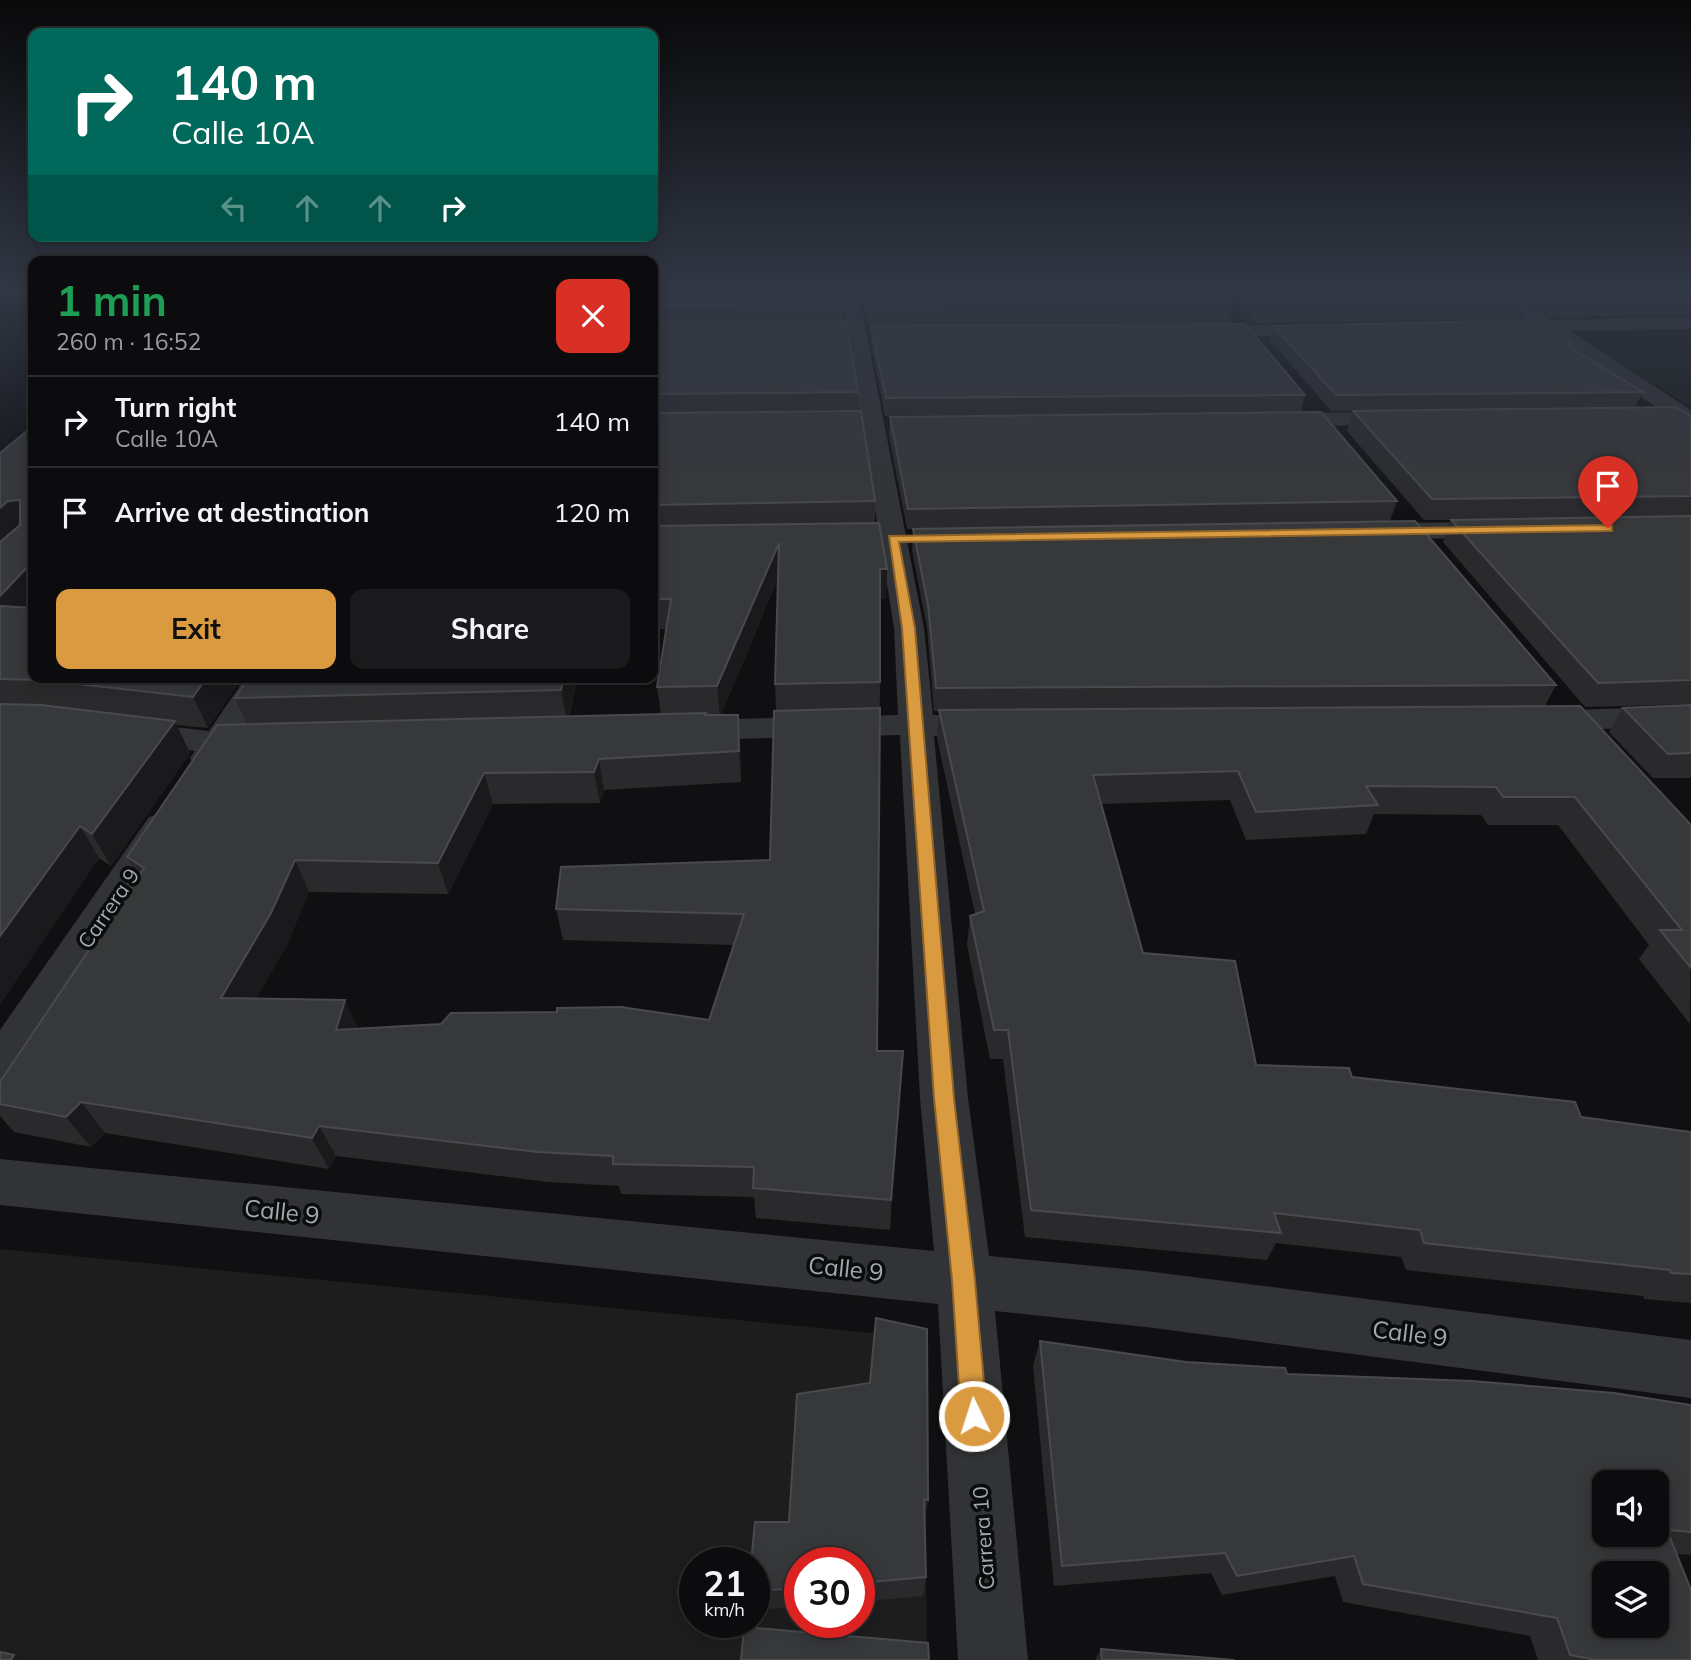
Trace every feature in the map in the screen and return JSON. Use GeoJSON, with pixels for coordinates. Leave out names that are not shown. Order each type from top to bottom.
{"type":"FeatureCollection","features":[{"type":"Feature","properties":{"kind":"street","name":"Carrera 10"},"geometry":{"type":"LineString","coordinates":[[864,367],[909,628],[943,1085],[964,1280],[993,1660]]}},
{"type":"Feature","properties":{"kind":"street"},"geometry":{"type":"LineString","coordinates":[[1610,367],[1688,419]]}},
{"type":"Feature","properties":{"kind":"street"},"geometry":{"type":"LineString","coordinates":[[1254,421],[1314,410],[1420,419]]}},
{"type":"Feature","properties":{"kind":"street"},"geometry":{"type":"LineString","coordinates":[[1314,410],[1339,440]]}},
{"type":"Feature","properties":{"kind":"street"},"geometry":{"type":"LineString","coordinates":[[1643,417],[1688,419]]}},
{"type":"Feature","properties":{"kind":"street"},"geometry":{"type":"LineString","coordinates":[[1347,532],[1407,521],[1526,529]]}},
{"type":"Feature","properties":{"kind":"street"},"geometry":{"type":"LineString","coordinates":[[1407,521],[1433,552]]}},
{"type":"Feature","properties":{"kind":"street","name":"Carrera 9"},"geometry":{"type":"LineString","coordinates":[[0,1068],[258,683]]}},
{"type":"Feature","properties":{"kind":"street"},"geometry":{"type":"LineString","coordinates":[[1567,710],[1602,750]]}},
{"type":"Feature","properties":{"kind":"street"},"geometry":{"type":"LineString","coordinates":[[1507,721],[1567,710],[1691,716]]}},
{"type":"Feature","properties":{"kind":"street"},"geometry":{"type":"LineString","coordinates":[[660,731],[894,725],[1025,725]]}},
{"type":"Feature","properties":{"kind":"street"},"geometry":{"type":"LineString","coordinates":[[99,729],[218,743],[287,741]]}},
{"type":"Feature","properties":{"kind":"street","name":"Calle 9"},"geometry":{"type":"LineString","coordinates":[[0,1182],[1146,1298],[1691,1369]]}},
{"type":"Feature","properties":{"kind":"shaded area"},"geometry":{"type":"Polygon","coordinates":[[[1627,367],[1691,367],[1691,407],[1627,367]]]}},
{"type":"Feature","properties":{"kind":"shaded area"},"geometry":{"type":"Polygon","coordinates":[[[0,1249],[924,1338],[927,1660],[0,1660],[0,1249]]]}},
{"type":"Feature","properties":{"kind":"building"},"geometry":{"type":"Polygon","coordinates":[[[658,367],[854,367],[858,392],[658,394],[658,367]]]}},
{"type":"Feature","properties":{"kind":"building"},"geometry":{"type":"Polygon","coordinates":[[[880,367],[1282,367],[1305,395],[886,398],[880,367]]]}},
{"type":"Feature","properties":{"kind":"building"},"geometry":{"type":"Polygon","coordinates":[[[1311,367],[1603,367],[1643,392],[1336,395],[1311,367]]]}},
{"type":"Feature","properties":{"kind":"building"},"geometry":{"type":"Polygon","coordinates":[[[1676,407],[1691,416],[1691,496],[1432,499],[1353,411],[1676,407]]]}},
{"type":"Feature","properties":{"kind":"building"},"geometry":{"type":"Polygon","coordinates":[[[861,411],[875,501],[658,505],[658,413],[861,411]]]}},
{"type":"Feature","properties":{"kind":"building"},"geometry":{"type":"Polygon","coordinates":[[[1321,412],[1397,501],[908,509],[890,417],[1321,412]]]}},
{"type":"Feature","properties":{"kind":"building"},"geometry":{"type":"Polygon","coordinates":[[[28,431],[28,566],[0,596],[0,542],[20,525],[20,500],[8,501],[0,508],[0,453],[28,431]]]}},
{"type":"Feature","properties":{"kind":"building"},"geometry":{"type":"Polygon","coordinates":[[[1691,516],[1691,680],[1598,683],[1451,520],[1691,516]]]}},
{"type":"Feature","properties":{"kind":"building"},"geometry":{"type":"Polygon","coordinates":[[[1415,521],[1556,685],[936,688],[928,605],[913,529],[1415,521]]]}},
{"type":"Feature","properties":{"kind":"building"},"geometry":{"type":"Polygon","coordinates":[[[879,523],[887,569],[880,569],[880,682],[775,684],[779,543],[717,686],[657,687],[671,599],[658,599],[658,526],[879,523]]]}},
{"type":"Feature","properties":{"kind":"building"},"geometry":{"type":"Polygon","coordinates":[[[0,606],[28,608],[28,680],[0,679],[0,606]]]}},
{"type":"Feature","properties":{"kind":"building"},"geometry":{"type":"Polygon","coordinates":[[[69,683],[203,683],[193,697],[69,683]]]}},
{"type":"Feature","properties":{"kind":"building"},"geometry":{"type":"Polygon","coordinates":[[[245,683],[563,683],[561,690],[235,698],[245,683]]]}},
{"type":"Feature","properties":{"kind":"building"},"geometry":{"type":"Polygon","coordinates":[[[0,704],[41,705],[175,721],[92,834],[80,826],[0,936],[0,704]]]}},
{"type":"Feature","properties":{"kind":"building"},"geometry":{"type":"Polygon","coordinates":[[[1691,705],[1691,753],[1668,754],[1623,708],[1691,705]]]}},
{"type":"Feature","properties":{"kind":"building"},"geometry":{"type":"Polygon","coordinates":[[[1580,706],[1691,825],[1691,968],[1660,930],[1682,930],[1575,797],[1503,797],[1496,787],[1366,786],[1378,805],[1256,812],[1238,771],[1093,775],[1143,953],[1235,961],[1256,1065],[1349,1068],[1352,1077],[1575,1102],[1581,1117],[1691,1132],[1691,1274],[1424,1243],[1420,1230],[1274,1213],[1281,1233],[1031,1210],[1008,1030],[994,1030],[970,916],[984,911],[939,710],[1580,706]]]}},
{"type":"Feature","properties":{"kind":"building"},"geometry":{"type":"Polygon","coordinates":[[[880,708],[877,1051],[903,1051],[891,1200],[753,1188],[754,1167],[613,1164],[613,1156],[538,1152],[319,1126],[312,1138],[81,1102],[66,1117],[0,1104],[0,1082],[144,868],[127,857],[217,725],[706,713],[705,715],[738,715],[739,751],[599,759],[594,772],[484,773],[438,863],[295,860],[271,913],[221,998],[345,1000],[336,1030],[441,1024],[451,1013],[557,1012],[557,1008],[621,1007],[709,1020],[744,914],[556,909],[561,867],[770,860],[774,711],[880,708]]]}},
{"type":"Feature","properties":{"kind":"building"},"geometry":{"type":"Polygon","coordinates":[[[876,1318],[927,1329],[928,1500],[924,1499],[926,1577],[875,1582],[875,1547],[784,1547],[784,1589],[770,1590],[770,1547],[753,1547],[755,1522],[789,1522],[797,1394],[870,1383],[876,1318]]]}},
{"type":"Feature","properties":{"kind":"building"},"geometry":{"type":"Polygon","coordinates":[[[1040,1341],[1186,1362],[1285,1368],[1287,1374],[1472,1381],[1614,1393],[1691,1405],[1691,1532],[1669,1530],[1669,1470],[1592,1470],[1592,1547],[1669,1547],[1669,1535],[1691,1590],[1691,1660],[1596,1660],[1570,1655],[1557,1618],[1363,1584],[1354,1556],[1237,1576],[1225,1553],[1062,1566],[1040,1341]]]}},
{"type":"Feature","properties":{"kind":"building"},"geometry":{"type":"Polygon","coordinates":[[[770,1629],[784,1630],[784,1638],[870,1638],[928,1643],[929,1660],[741,1660],[743,1638],[770,1638],[770,1629]]]}},
{"type":"Feature","properties":{"kind":"building"},"geometry":{"type":"Polygon","coordinates":[[[1101,1649],[1234,1660],[1102,1660],[1101,1649]]]}},
{"type":"Feature","properties":{"kind":"building"},"geometry":{"type":"Polygon","coordinates":[[[0,1652],[14,1655],[11,1660],[0,1660],[0,1652]]]}},
{"type":"Feature","properties":{"kind":"route"},"geometry":{"type":"LineString","coordinates":[[974,1416],[964,1280],[944,1098],[909,628],[893,539],[1608,528]]}}]}
